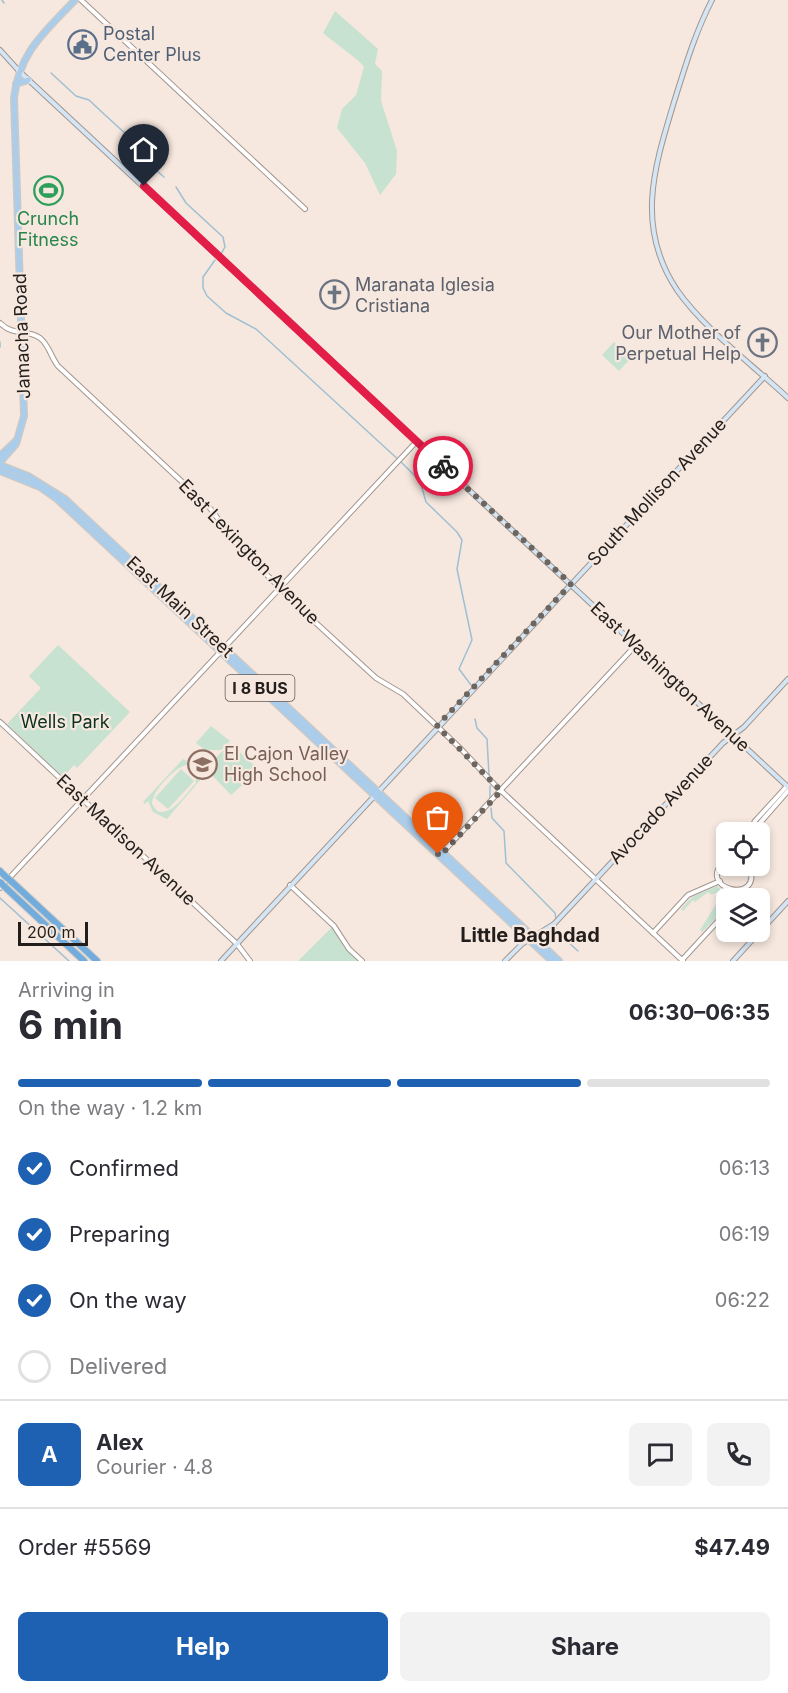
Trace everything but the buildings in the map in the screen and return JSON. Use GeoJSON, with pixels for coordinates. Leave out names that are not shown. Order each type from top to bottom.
{"type":"FeatureCollection","features":[{"type":"Feature","properties":{"kind":"highway"},"geometry":{"type":"LineString","coordinates":[[2,874],[99,961]]}},
{"type":"Feature","properties":{"kind":"highway"},"geometry":{"type":"LineString","coordinates":[[0,882],[3,888],[84,961]]}},
{"type":"Feature","properties":{"kind":"highway"},"geometry":{"type":"LineString","coordinates":[[67,945],[78,961]]}},
{"type":"Feature","properties":{"kind":"main road","name":"Jamacha Road"},"geometry":{"type":"LineString","coordinates":[[3,464],[17,440],[24,416],[15,84],[33,44],[75,0]]}},
{"type":"Feature","properties":{"kind":"main road"},"geometry":{"type":"LineString","coordinates":[[712,0],[686,60],[653,178],[651,200],[654,233],[662,262],[686,302],[788,398]]}},
{"type":"Feature","properties":{"kind":"main road","name":"East Washington Avenue"},"geometry":{"type":"LineString","coordinates":[[0,50],[19,72],[788,788]]}},
{"type":"Feature","properties":{"kind":"main road"},"geometry":{"type":"LineString","coordinates":[[15,84],[28,80]]}},
{"type":"Feature","properties":{"kind":"main road","name":"South Mollison Avenue"},"geometry":{"type":"LineString","coordinates":[[221,961],[437,726],[765,376]]}},
{"type":"Feature","properties":{"kind":"main road","name":"East Main Street"},"geometry":{"type":"LineString","coordinates":[[0,472],[3,464],[50,493],[82,518],[531,938],[559,961]]}},
{"type":"Feature","properties":{"kind":"main road","name":"Avocado Avenue"},"geometry":{"type":"LineString","coordinates":[[505,961],[531,938],[554,924],[732,735],[744,727],[788,679]]}},
{"type":"Feature","properties":{"kind":"main road"},"geometry":{"type":"LineString","coordinates":[[733,961],[788,901]]}},
{"type":"Feature","properties":{"kind":"main road","name":"East Main Street"},"geometry":{"type":"LineString","coordinates":[[531,938],[552,961]]}},
{"type":"Feature","properties":{"kind":"street"},"geometry":{"type":"LineString","coordinates":[[81,0],[305,209]]}},
{"type":"Feature","properties":{"kind":"street","name":"East Lexington Avenue"},"geometry":{"type":"LineString","coordinates":[[0,323],[12,332],[34,334],[45,343],[58,366],[209,507],[242,550],[367,670],[403,694],[501,791],[682,961]]}},
{"type":"Feature","properties":{"kind":"street"},"geometry":{"type":"LineString","coordinates":[[3,888],[417,441]]}},
{"type":"Feature","properties":{"kind":"street"},"geometry":{"type":"LineString","coordinates":[[442,854],[636,645]]}},
{"type":"Feature","properties":{"kind":"street","name":"East Madison Avenue"},"geometry":{"type":"LineString","coordinates":[[0,722],[237,945],[250,961]]}},
{"type":"Feature","properties":{"kind":"street"},"geometry":{"type":"LineString","coordinates":[[755,822],[788,788]]}},
{"type":"Feature","properties":{"kind":"street"},"geometry":{"type":"LineString","coordinates":[[720,876],[720,881],[728,888]]}},
{"type":"Feature","properties":{"kind":"street"},"geometry":{"type":"LineString","coordinates":[[742,888],[747,885],[752,876]]}},
{"type":"Feature","properties":{"kind":"street"},"geometry":{"type":"LineString","coordinates":[[653,933],[688,895],[720,881]]}},
{"type":"Feature","properties":{"kind":"street"},"geometry":{"type":"LineString","coordinates":[[290,885],[334,926],[349,949],[362,961]]}},
{"type":"Feature","properties":{"kind":"street"},"geometry":{"type":"LineString","coordinates":[[682,961],[716,923]]}},
{"type":"Feature","properties":{"kind":"green space"},"geometry":{"type":"Polygon","coordinates":[[[335,11],[378,49],[375,64],[382,71],[381,101],[397,151],[396,174],[380,195],[365,163],[337,128],[342,109],[356,95],[364,67],[323,33],[335,11]]]}},
{"type":"Feature","properties":{"kind":"green space"},"geometry":{"type":"Polygon","coordinates":[[[614,342],[631,358],[619,371],[602,355],[614,342]]]}},
{"type":"Feature","properties":{"kind":"green space","name":"Wells Park"},"geometry":{"type":"Polygon","coordinates":[[[58,645],[130,712],[77,768],[74,765],[63,777],[7,724],[41,688],[29,676],[58,645]]]}},
{"type":"Feature","properties":{"kind":"green space"},"geometry":{"type":"Polygon","coordinates":[[[211,726],[230,741],[221,750],[205,750],[196,743],[211,726]]]}},
{"type":"Feature","properties":{"kind":"green space"},"geometry":{"type":"Polygon","coordinates":[[[230,743],[255,766],[256,773],[231,795],[210,773],[212,762],[230,743]]]}},
{"type":"Feature","properties":{"kind":"green space"},"geometry":{"type":"Polygon","coordinates":[[[183,759],[198,767],[200,780],[167,819],[153,812],[148,801],[145,804],[143,802],[183,759]],[[186,765],[164,781],[153,799],[152,804],[157,811],[168,811],[178,803],[196,783],[196,771],[186,765]]]}},
{"type":"Feature","properties":{"kind":"green space"},"geometry":{"type":"Polygon","coordinates":[[[181,769],[194,781],[168,809],[155,798],[181,769]]]}},
{"type":"Feature","properties":{"kind":"green space"},"geometry":{"type":"Polygon","coordinates":[[[717,886],[719,888],[716,888],[716,893],[712,895],[708,892],[695,902],[693,900],[683,911],[681,909],[692,897],[717,886]]]}},
{"type":"Feature","properties":{"kind":"green space"},"geometry":{"type":"Polygon","coordinates":[[[716,904],[715,919],[702,932],[700,930],[716,904]]]}},
{"type":"Feature","properties":{"kind":"green space"},"geometry":{"type":"Polygon","coordinates":[[[332,927],[344,948],[358,961],[298,961],[332,927]]]}},
{"type":"Feature","properties":{"kind":"waterway"},"geometry":{"type":"LineString","coordinates":[[51,73],[76,96],[89,100],[140,147],[148,163],[164,177]]}},
{"type":"Feature","properties":{"kind":"waterway"},"geometry":{"type":"LineString","coordinates":[[176,187],[186,203],[223,237],[225,247],[221,254]]}},
{"type":"Feature","properties":{"kind":"waterway"},"geometry":{"type":"LineString","coordinates":[[215,260],[203,277],[203,288],[207,296],[226,313],[256,329],[402,463],[420,481],[426,502],[457,532],[462,540],[457,569],[472,640],[459,669],[471,685]]}},
{"type":"Feature","properties":{"kind":"waterway"},"geometry":{"type":"LineString","coordinates":[[0,342],[0,347]]}},
{"type":"Feature","properties":{"kind":"waterway"},"geometry":{"type":"LineString","coordinates":[[475,719],[477,728],[487,739],[489,775]]}},
{"type":"Feature","properties":{"kind":"waterway"},"geometry":{"type":"LineString","coordinates":[[490,786],[490,798]]}},
{"type":"Feature","properties":{"kind":"waterway"},"geometry":{"type":"LineString","coordinates":[[491,808],[492,818],[504,831],[506,863],[555,913],[556,919]]}},
{"type":"Feature","properties":{"kind":"waterway"},"geometry":{"type":"LineString","coordinates":[[0,898],[69,961]]}},
{"type":"Feature","properties":{"kind":"waterway"},"geometry":{"type":"LineString","coordinates":[[556,924],[557,932],[578,951]]}},
{"type":"Feature","properties":{"kind":"way so far"},"geometry":{"type":"LineString","coordinates":[[438,854],[440,856],[501,791],[437,726],[486,677],[571,584],[443,466]]}},
{"type":"Feature","properties":{"kind":"place","name":"Postal Center Plus"},"geometry":{"type":"Point","coordinates":[82,44]}},
{"type":"Feature","properties":{"kind":"place","name":"Crunch Fitness"},"geometry":{"type":"Point","coordinates":[48,190]}},
{"type":"Feature","properties":{"kind":"place","name":"Maranata Iglesia Cristiana"},"geometry":{"type":"Point","coordinates":[334,295]}},
{"type":"Feature","properties":{"kind":"place","name":"Our Mother of Perpetual Help"},"geometry":{"type":"Point","coordinates":[762,343]}},
{"type":"Feature","properties":{"kind":"place","name":"El Cajon Valley High School"},"geometry":{"type":"Point","coordinates":[203,764]}},
{"type":"Feature","properties":{"kind":"district","name":"Little Baghdad"},"geometry":{"type":"Point","coordinates":[530,935]}},
{"type":"Feature","properties":{"kind":"route"},"geometry":{"type":"LineString","coordinates":[[144,186],[443,466]]}}]}
